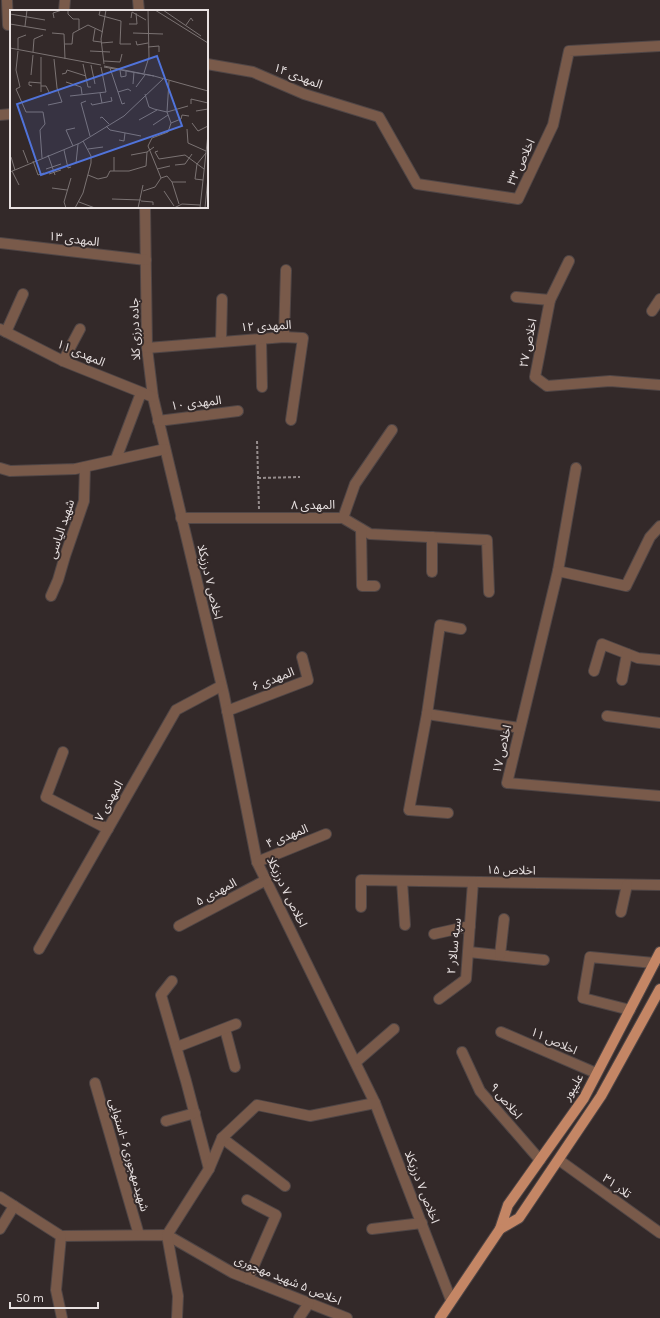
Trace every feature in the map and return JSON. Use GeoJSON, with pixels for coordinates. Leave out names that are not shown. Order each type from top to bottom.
{"type":"FeatureCollection","features":[{"type":"Feature","properties":{"kind":"main road","name":"علیپور"},"geometry":{"type":"LineString","coordinates":[[440,1318],[500,1229],[508,1206],[584,1098],[660,952]]}},
{"type":"Feature","properties":{"kind":"main road","name":"علیپور"},"geometry":{"type":"LineString","coordinates":[[500,1229],[519,1218],[559,1160],[601,1096],[660,989]]}},
{"type":"Feature","properties":{"kind":"street"},"geometry":{"type":"LineString","coordinates":[[7,0],[8,25]]}},
{"type":"Feature","properties":{"kind":"street"},"geometry":{"type":"LineString","coordinates":[[138,0],[139,10]]}},
{"type":"Feature","properties":{"kind":"street","name":"اخلاص ۳۳"},"geometry":{"type":"LineString","coordinates":[[380,117],[417,184],[518,199],[553,125],[570,51],[660,46]]}},
{"type":"Feature","properties":{"kind":"street","name":"المهدی ۱۴"},"geometry":{"type":"LineString","coordinates":[[208,64],[253,72],[304,94],[380,117]]}},
{"type":"Feature","properties":{"kind":"street"},"geometry":{"type":"LineString","coordinates":[[0,115],[10,114]]}},
{"type":"Feature","properties":{"kind":"street","name":"جاده درزی کلا"},"geometry":{"type":"LineString","coordinates":[[145,208],[147,348],[153,397],[165,449]]}},
{"type":"Feature","properties":{"kind":"street","name":"المهدی ۱۳"},"geometry":{"type":"LineString","coordinates":[[0,243],[146,260]]}},
{"type":"Feature","properties":{"kind":"street","name":"اخلاص ۲۷"},"geometry":{"type":"LineString","coordinates":[[569,261],[550,300],[535,377],[547,386],[610,382],[660,385]]}},
{"type":"Feature","properties":{"kind":"street"},"geometry":{"type":"LineString","coordinates":[[284,337],[286,270]]}},
{"type":"Feature","properties":{"kind":"street"},"geometry":{"type":"LineString","coordinates":[[3,330],[23,294]]}},
{"type":"Feature","properties":{"kind":"street"},"geometry":{"type":"LineString","coordinates":[[516,297],[550,300]]}},
{"type":"Feature","properties":{"kind":"street"},"geometry":{"type":"LineString","coordinates":[[221,342],[222,299]]}},
{"type":"Feature","properties":{"kind":"street"},"geometry":{"type":"LineString","coordinates":[[652,312],[660,299]]}},
{"type":"Feature","properties":{"kind":"street"},"geometry":{"type":"LineString","coordinates":[[63,361],[80,329]]}},
{"type":"Feature","properties":{"kind":"street","name":"المهدی ۱۱"},"geometry":{"type":"LineString","coordinates":[[3,330],[63,361],[153,397]]}},
{"type":"Feature","properties":{"kind":"street","name":"المهدی ۱۲"},"geometry":{"type":"LineString","coordinates":[[147,348],[284,337],[304,338],[291,420]]}},
{"type":"Feature","properties":{"kind":"street"},"geometry":{"type":"LineString","coordinates":[[261,339],[262,387]]}},
{"type":"Feature","properties":{"kind":"street"},"geometry":{"type":"LineString","coordinates":[[116,459],[141,392]]}},
{"type":"Feature","properties":{"kind":"street","name":"المهدی ۱۰"},"geometry":{"type":"LineString","coordinates":[[158,421],[238,411]]}},
{"type":"Feature","properties":{"kind":"street"},"geometry":{"type":"LineString","coordinates":[[343,518],[355,484],[392,430]]}},
{"type":"Feature","properties":{"kind":"street"},"geometry":{"type":"LineString","coordinates":[[0,468],[10,471],[75,469],[165,449]]}},
{"type":"Feature","properties":{"kind":"street","name":"اخلاص ۷ درزیکلا"},"geometry":{"type":"LineString","coordinates":[[165,449],[227,712],[257,862],[376,1103],[451,1300]]}},
{"type":"Feature","properties":{"kind":"street","name":"شهید الیاسی"},"geometry":{"type":"LineString","coordinates":[[51,596],[58,580],[84,501],[85,467]]}},
{"type":"Feature","properties":{"kind":"street","name":"اخلاص ۱۷"},"geometry":{"type":"LineString","coordinates":[[576,468],[558,571],[507,783],[660,796]]}},
{"type":"Feature","properties":{"kind":"street","name":"المهدی ۸"},"geometry":{"type":"LineString","coordinates":[[181,518],[343,518],[370,534],[487,540],[489,592]]}},
{"type":"Feature","properties":{"kind":"street"},"geometry":{"type":"LineString","coordinates":[[558,571],[626,586],[650,537],[660,526]]}},
{"type":"Feature","properties":{"kind":"street"},"geometry":{"type":"LineString","coordinates":[[361,529],[362,586],[376,586]]}},
{"type":"Feature","properties":{"kind":"street"},"geometry":{"type":"LineString","coordinates":[[432,537],[432,572]]}},
{"type":"Feature","properties":{"kind":"street"},"geometry":{"type":"LineString","coordinates":[[448,813],[409,810],[427,714],[440,625],[461,629]]}},
{"type":"Feature","properties":{"kind":"street"},"geometry":{"type":"LineString","coordinates":[[594,671],[602,644],[638,658],[660,660]]}},
{"type":"Feature","properties":{"kind":"street"},"geometry":{"type":"LineString","coordinates":[[622,680],[628,654]]}},
{"type":"Feature","properties":{"kind":"street","name":"المهدی ۶"},"geometry":{"type":"LineString","coordinates":[[227,712],[308,680],[302,657]]}},
{"type":"Feature","properties":{"kind":"street","name":"المهدی ۷"},"geometry":{"type":"LineString","coordinates":[[39,949],[176,710],[221,686]]}},
{"type":"Feature","properties":{"kind":"street"},"geometry":{"type":"LineString","coordinates":[[427,714],[520,728]]}},
{"type":"Feature","properties":{"kind":"street"},"geometry":{"type":"LineString","coordinates":[[607,716],[660,722]]}},
{"type":"Feature","properties":{"kind":"street"},"geometry":{"type":"LineString","coordinates":[[63,752],[46,797],[108,828]]}},
{"type":"Feature","properties":{"kind":"street","name":"المهدی ۴"},"geometry":{"type":"LineString","coordinates":[[257,862],[326,834]]}},
{"type":"Feature","properties":{"kind":"street","name":"المهدی ۵"},"geometry":{"type":"LineString","coordinates":[[179,926],[266,880]]}},
{"type":"Feature","properties":{"kind":"street","name":"اخلاص ۱۵"},"geometry":{"type":"LineString","coordinates":[[361,907],[361,880],[660,885]]}},
{"type":"Feature","properties":{"kind":"street"},"geometry":{"type":"LineString","coordinates":[[402,881],[405,924]]}},
{"type":"Feature","properties":{"kind":"street","name":"سپه سالار ۲"},"geometry":{"type":"LineString","coordinates":[[439,999],[466,979],[473,882]]}},
{"type":"Feature","properties":{"kind":"street"},"geometry":{"type":"LineString","coordinates":[[621,912],[627,885]]}},
{"type":"Feature","properties":{"kind":"street"},"geometry":{"type":"LineString","coordinates":[[500,955],[504,919]]}},
{"type":"Feature","properties":{"kind":"street"},"geometry":{"type":"LineString","coordinates":[[434,934],[470,926]]}},
{"type":"Feature","properties":{"kind":"street"},"geometry":{"type":"LineString","coordinates":[[469,952],[544,960]]}},
{"type":"Feature","properties":{"kind":"street"},"geometry":{"type":"LineString","coordinates":[[630,1010],[583,998],[590,957],[654,963]]}},
{"type":"Feature","properties":{"kind":"street"},"geometry":{"type":"LineString","coordinates":[[172,981],[161,995],[195,1112],[209,1169]]}},
{"type":"Feature","properties":{"kind":"street"},"geometry":{"type":"LineString","coordinates":[[177,1047],[236,1024]]}},
{"type":"Feature","properties":{"kind":"street"},"geometry":{"type":"LineString","coordinates":[[225,1029],[235,1067]]}},
{"type":"Feature","properties":{"kind":"street"},"geometry":{"type":"LineString","coordinates":[[356,1062],[394,1029]]}},
{"type":"Feature","properties":{"kind":"street","name":"اخلاص ۱۱"},"geometry":{"type":"LineString","coordinates":[[501,1032],[596,1074]]}},
{"type":"Feature","properties":{"kind":"street","name":"اخلاص ۹"},"geometry":{"type":"LineString","coordinates":[[462,1052],[480,1091],[540,1160]]}},
{"type":"Feature","properties":{"kind":"street","name":"شهیدمهجوری۶ -استوایی"},"geometry":{"type":"LineString","coordinates":[[95,1083],[139,1235]]}},
{"type":"Feature","properties":{"kind":"street"},"geometry":{"type":"LineString","coordinates":[[177,1318],[178,1296],[167,1235],[209,1169],[222,1138],[257,1105],[310,1116],[376,1103]]}},
{"type":"Feature","properties":{"kind":"street"},"geometry":{"type":"LineString","coordinates":[[166,1121],[195,1112]]}},
{"type":"Feature","properties":{"kind":"street"},"geometry":{"type":"LineString","coordinates":[[222,1138],[285,1186]]}},
{"type":"Feature","properties":{"kind":"street","name":"تلار ۳۱"},"geometry":{"type":"LineString","coordinates":[[559,1160],[660,1233]]}},
{"type":"Feature","properties":{"kind":"street"},"geometry":{"type":"LineString","coordinates":[[0,1197],[61,1236],[56,1290],[62,1318]]}},
{"type":"Feature","properties":{"kind":"street"},"geometry":{"type":"LineString","coordinates":[[247,1200],[276,1214],[248,1279]]}},
{"type":"Feature","properties":{"kind":"street"},"geometry":{"type":"LineString","coordinates":[[0,1228],[14,1206]]}},
{"type":"Feature","properties":{"kind":"street"},"geometry":{"type":"LineString","coordinates":[[372,1229],[422,1223]]}},
{"type":"Feature","properties":{"kind":"street","name":"اخلاص ۵ شهید مهجوری"},"geometry":{"type":"LineString","coordinates":[[61,1236],[167,1235],[233,1273],[347,1318]]}},
{"type":"Feature","properties":{"kind":"street"},"geometry":{"type":"LineString","coordinates":[[300,1318],[309,1303]]}},
{"type":"Feature","properties":{"kind":"path"},"geometry":{"type":"LineString","coordinates":[[257,441],[259,518]]}},
{"type":"Feature","properties":{"kind":"path"},"geometry":{"type":"LineString","coordinates":[[258,478],[300,477]]}}]}
